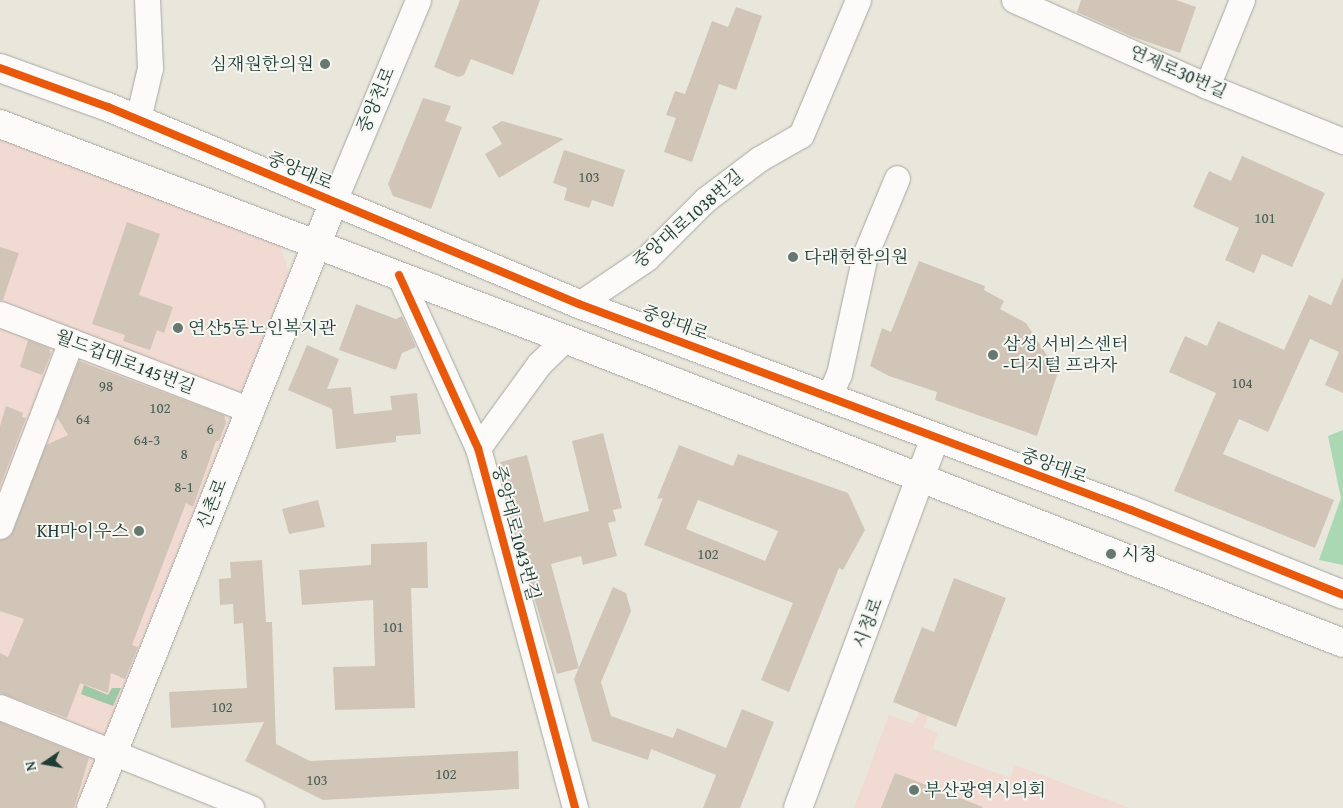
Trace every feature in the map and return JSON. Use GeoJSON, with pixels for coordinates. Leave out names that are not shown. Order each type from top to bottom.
{"type":"FeatureCollection","features":[{"type":"Feature","properties":{"kind":"main road","name":"중앙대로"},"geometry":{"type":"LineString","coordinates":[[0,68],[138,119],[579,304],[1131,510],[1343,595]]}},
{"type":"Feature","properties":{"kind":"main road"},"geometry":{"type":"LineString","coordinates":[[0,124],[565,339],[1343,643]]}},
{"type":"Feature","properties":{"kind":"main road","name":"신촌로"},"geometry":{"type":"LineString","coordinates":[[91,808],[334,201]]}},
{"type":"Feature","properties":{"kind":"main road","name":"시청로"},"geometry":{"type":"LineString","coordinates":[[798,808],[923,478],[935,438]]}},
{"type":"Feature","properties":{"kind":"street"},"geometry":{"type":"LineString","coordinates":[[138,119],[150,68],[147,0]]}},
{"type":"Feature","properties":{"kind":"street","name":"중앙천로"},"geometry":{"type":"LineString","coordinates":[[334,201],[418,0]]}},
{"type":"Feature","properties":{"kind":"street","name":"중앙대로1038번길"},"geometry":{"type":"LineString","coordinates":[[579,304],[647,258],[705,200],[759,159],[801,135],[858,0]]}},
{"type":"Feature","properties":{"kind":"street","name":"연제로30번길"},"geometry":{"type":"LineString","coordinates":[[1014,0],[1207,86],[1343,141]]}},
{"type":"Feature","properties":{"kind":"street"},"geometry":{"type":"LineString","coordinates":[[1207,86],[1242,0]]}},
{"type":"Feature","properties":{"kind":"street"},"geometry":{"type":"LineString","coordinates":[[829,397],[839,374],[865,254],[897,178]]}},
{"type":"Feature","properties":{"kind":"street","name":"중앙대로1043번길"},"geometry":{"type":"LineString","coordinates":[[399,276],[478,448],[574,808]]}},
{"type":"Feature","properties":{"kind":"street","name":"월드컵대로145번길"},"geometry":{"type":"LineString","coordinates":[[0,314],[250,410]]}},
{"type":"Feature","properties":{"kind":"street"},"geometry":{"type":"LineString","coordinates":[[478,448],[539,364],[565,339]]}},
{"type":"Feature","properties":{"kind":"street"},"geometry":{"type":"LineString","coordinates":[[0,526],[71,341]]}},
{"type":"Feature","properties":{"kind":"street"},"geometry":{"type":"LineString","coordinates":[[0,707],[251,808]]}},
{"type":"Feature","properties":{"kind":"shaded area"},"geometry":{"type":"Polygon","coordinates":[[[0,138],[277,235],[290,276],[79,808],[0,808],[0,138]]]}},
{"type":"Feature","properties":{"kind":"shaded area"},"geometry":{"type":"Polygon","coordinates":[[[919,712],[928,715],[924,727],[938,733],[933,749],[1010,778],[1015,765],[1130,808],[854,808],[889,715],[914,724],[919,712]]]}},
{"type":"Feature","properties":{"kind":"green space"},"geometry":{"type":"Polygon","coordinates":[[[1343,430],[1343,565],[1319,560],[1341,498],[1328,436],[1343,430]]]}},
{"type":"Feature","properties":{"kind":"green space"},"geometry":{"type":"Polygon","coordinates":[[[84,685],[108,695],[112,688],[121,688],[113,706],[81,694],[84,685]]]}},
{"type":"Feature","properties":{"kind":"building"},"geometry":{"type":"Polygon","coordinates":[[[460,0],[540,0],[513,75],[471,59],[464,75],[458,77],[434,67],[460,0]]]}},
{"type":"Feature","properties":{"kind":"building"},"geometry":{"type":"Polygon","coordinates":[[[1081,0],[1176,0],[1196,7],[1180,53],[1133,37],[1077,12],[1081,0]]]}},
{"type":"Feature","properties":{"kind":"building"},"geometry":{"type":"Polygon","coordinates":[[[736,7],[762,16],[736,90],[719,84],[692,162],[664,152],[676,118],[666,115],[675,91],[685,94],[712,21],[728,27],[736,7]]]}},
{"type":"Feature","properties":{"kind":"building"},"geometry":{"type":"Polygon","coordinates":[[[423,98],[451,106],[445,121],[462,127],[431,209],[393,196],[388,184],[423,98]]]}},
{"type":"Feature","properties":{"kind":"building"},"geometry":{"type":"Polygon","coordinates":[[[502,121],[564,139],[499,178],[485,154],[502,144],[492,127],[502,121]]]}},
{"type":"Feature","properties":{"kind":"building"},"geometry":{"type":"Polygon","coordinates":[[[564,150],[625,170],[613,207],[592,200],[589,208],[564,200],[567,188],[553,183],[564,150]]]}},
{"type":"Feature","properties":{"kind":"building"},"geometry":{"type":"Polygon","coordinates":[[[1242,156],[1325,193],[1292,267],[1262,254],[1254,273],[1225,260],[1239,228],[1193,207],[1209,171],[1231,181],[1242,156]]]}},
{"type":"Feature","properties":{"kind":"building"},"geometry":{"type":"Polygon","coordinates":[[[127,222],[160,234],[139,295],[173,307],[164,333],[157,330],[150,350],[123,341],[125,335],[92,324],[127,222]]]}},
{"type":"Feature","properties":{"kind":"building"},"geometry":{"type":"Polygon","coordinates":[[[0,247],[19,253],[3,300],[0,300],[0,247]]]}},
{"type":"Feature","properties":{"kind":"building","name":"삼성 서비스센터 -디지털 프라자"},"geometry":{"type":"Polygon","coordinates":[[[919,261],[985,286],[984,290],[1004,301],[1000,309],[1026,323],[1058,372],[1037,436],[935,400],[937,392],[889,376],[870,366],[882,328],[891,332],[919,261]]]}},
{"type":"Feature","properties":{"kind":"building"},"geometry":{"type":"Polygon","coordinates":[[[1343,277],[1343,393],[1325,385],[1339,352],[1310,339],[1268,432],[1239,419],[1223,454],[1334,500],[1315,548],[1174,491],[1216,393],[1169,372],[1185,336],[1207,346],[1218,321],[1284,350],[1309,295],[1331,305],[1343,277]]]}},
{"type":"Feature","properties":{"kind":"building"},"geometry":{"type":"Polygon","coordinates":[[[356,304],[396,319],[402,316],[416,347],[402,353],[396,370],[339,350],[356,304]]]}},
{"type":"Feature","properties":{"kind":"building"},"geometry":{"type":"Polygon","coordinates":[[[28,340],[49,348],[51,354],[42,375],[20,367],[28,340]]]}},
{"type":"Feature","properties":{"kind":"building"},"geometry":{"type":"Polygon","coordinates":[[[307,345],[339,359],[327,389],[351,387],[354,414],[392,410],[390,396],[417,393],[421,434],[396,436],[396,442],[336,449],[332,409],[288,390],[307,345]]]}},
{"type":"Feature","properties":{"kind":"building"},"geometry":{"type":"Polygon","coordinates":[[[79,361],[224,415],[226,423],[219,441],[216,441],[193,507],[186,503],[132,645],[138,647],[125,679],[111,673],[108,693],[80,683],[67,718],[0,693],[0,653],[8,657],[24,619],[0,611],[0,540],[9,537],[13,531],[46,445],[68,435],[57,417],[79,361]]]}},
{"type":"Feature","properties":{"kind":"building"},"geometry":{"type":"Polygon","coordinates":[[[6,406],[23,413],[22,417],[26,418],[0,486],[0,426],[6,406]]]}},
{"type":"Feature","properties":{"kind":"building"},"geometry":{"type":"Polygon","coordinates":[[[603,433],[622,508],[613,510],[616,521],[608,523],[617,556],[583,565],[581,556],[551,564],[579,668],[557,674],[526,570],[500,462],[527,455],[544,522],[589,511],[572,441],[603,433]]]}},
{"type":"Feature","properties":{"kind":"building"},"geometry":{"type":"Polygon","coordinates":[[[679,445],[733,466],[738,454],[848,493],[865,530],[843,570],[839,568],[789,692],[761,680],[793,603],[644,545],[663,498],[657,499],[679,445]],[[698,500],[686,529],[765,561],[778,531],[698,500]]]}},
{"type":"Feature","properties":{"kind":"building"},"geometry":{"type":"Polygon","coordinates":[[[318,500],[325,527],[289,534],[282,509],[318,500]]]}},
{"type":"Feature","properties":{"kind":"building"},"geometry":{"type":"Polygon","coordinates":[[[427,542],[428,588],[411,588],[415,708],[335,710],[333,667],[375,666],[373,600],[302,605],[299,570],[371,565],[371,544],[427,542]]]}},
{"type":"Feature","properties":{"kind":"building"},"geometry":{"type":"Polygon","coordinates":[[[262,560],[266,622],[272,622],[276,744],[310,761],[518,751],[519,789],[323,800],[245,761],[264,722],[171,728],[169,692],[247,688],[243,623],[234,624],[233,604],[220,605],[219,579],[231,578],[230,562],[262,560]]]}},
{"type":"Feature","properties":{"kind":"building"},"geometry":{"type":"Polygon","coordinates":[[[954,578],[1006,598],[956,727],[893,702],[922,627],[934,632],[954,578]]]}},
{"type":"Feature","properties":{"kind":"building"},"geometry":{"type":"Polygon","coordinates":[[[613,587],[626,593],[631,611],[601,682],[611,716],[673,738],[677,728],[726,748],[742,709],[774,722],[740,808],[703,808],[716,775],[651,749],[648,760],[592,741],[574,679],[613,587]]]}},
{"type":"Feature","properties":{"kind":"building"},"geometry":{"type":"Polygon","coordinates":[[[0,722],[89,758],[74,808],[0,808],[0,722]]]}},
{"type":"Feature","properties":{"kind":"building","name":"부산광역시의회"},"geometry":{"type":"Polygon","coordinates":[[[895,773],[983,807],[881,808],[895,773]]]}},
{"type":"Feature","properties":{"kind":"cycle path"},"geometry":{"type":"LineString","coordinates":[[0,68],[108,107],[579,304],[1131,510],[1343,595]]}},
{"type":"Feature","properties":{"kind":"cycle path"},"geometry":{"type":"LineString","coordinates":[[399,275],[478,448],[575,808]]}},
{"type":"Feature","properties":{"kind":"place","name":"심재원한의원"},"geometry":{"type":"Point","coordinates":[325,64]}},
{"type":"Feature","properties":{"kind":"place","name":"다래헌한의원"},"geometry":{"type":"Point","coordinates":[793,257]}},
{"type":"Feature","properties":{"kind":"place","name":"연산5동노인복지관"},"geometry":{"type":"Point","coordinates":[178,328]}},
{"type":"Feature","properties":{"kind":"place","name":"삼성 서비스센터 -디지털 프라자"},"geometry":{"type":"Point","coordinates":[993,355]}},
{"type":"Feature","properties":{"kind":"place","name":"KH마이우스"},"geometry":{"type":"Point","coordinates":[139,531]}},
{"type":"Feature","properties":{"kind":"place","name":"시청"},"geometry":{"type":"Point","coordinates":[1111,554]}},
{"type":"Feature","properties":{"kind":"place","name":"부산광역시의회"},"geometry":{"type":"Point","coordinates":[914,790]}}]}
